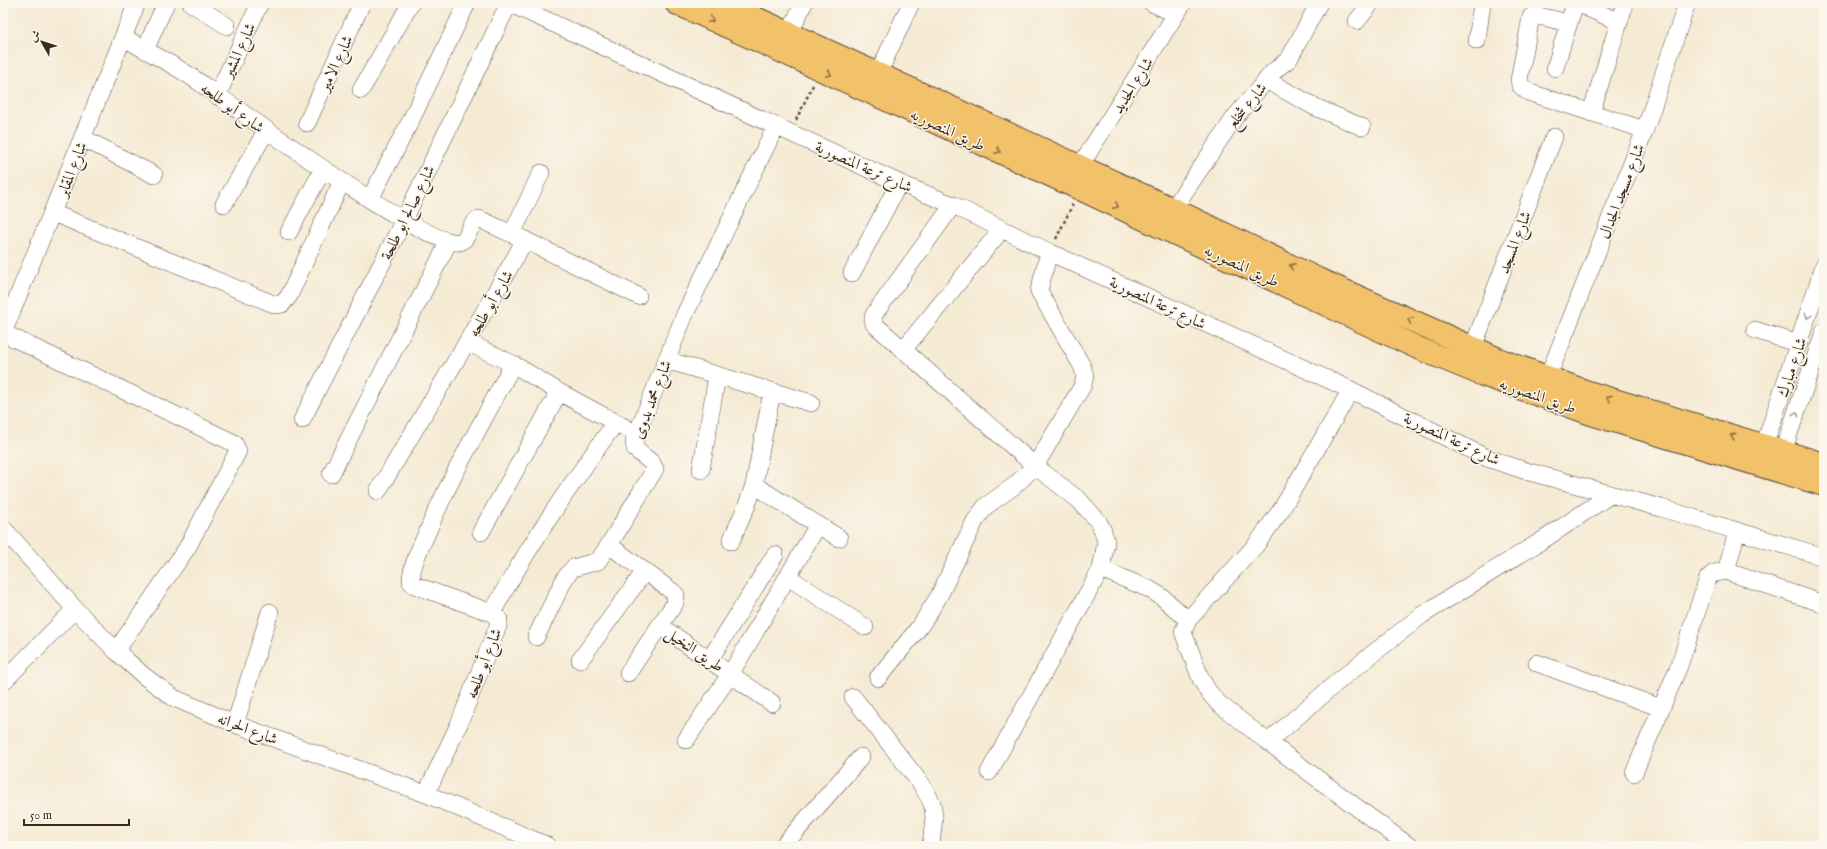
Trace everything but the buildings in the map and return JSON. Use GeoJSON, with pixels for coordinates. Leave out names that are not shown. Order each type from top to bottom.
{"type":"FeatureCollection","features":[{"type":"Feature","properties":{"kind":"main road","name":"طريق المنصوريه"},"geometry":{"type":"LineString","coordinates":[[676,3],[1080,189],[1420,349],[1483,375],[1591,414],[1824,485]]}},
{"type":"Feature","properties":{"kind":"main road","name":"طريق المنصوريه"},"geometry":{"type":"LineString","coordinates":[[723,3],[1173,209],[1318,279],[1501,360],[1588,392],[1824,464]]}},
{"type":"Feature","properties":{"kind":"main road"},"geometry":{"type":"LineString","coordinates":[[1420,349],[1429,329]]}},
{"type":"Feature","properties":{"kind":"street","name":"شارع المقابر"},"geometry":{"type":"LineString","coordinates":[[3,333],[137,3]]}},
{"type":"Feature","properties":{"kind":"street"},"geometry":{"type":"LineString","coordinates":[[145,50],[166,3]]}},
{"type":"Feature","properties":{"kind":"street"},"geometry":{"type":"LineString","coordinates":[[191,3],[227,26]]}},
{"type":"Feature","properties":{"kind":"street","name":"شارع المشير"},"geometry":{"type":"LineString","coordinates":[[217,96],[260,3]]}},
{"type":"Feature","properties":{"kind":"street","name":"شارع الامير"},"geometry":{"type":"LineString","coordinates":[[307,123],[362,3]]}},
{"type":"Feature","properties":{"kind":"street"},"geometry":{"type":"LineString","coordinates":[[361,90],[411,3]]}},
{"type":"Feature","properties":{"kind":"street"},"geometry":{"type":"LineString","coordinates":[[370,199],[410,122],[468,3]]}},
{"type":"Feature","properties":{"kind":"street","name":"شارع ترعة المنصورية"},"geometry":{"type":"LineString","coordinates":[[509,3],[900,183],[953,205],[1002,229],[1051,247],[1352,390],[1487,458],[1526,471],[1824,557]]}},
{"type":"Feature","properties":{"kind":"street","name":"شارع صالح ابو طلحة"},"geometry":{"type":"LineString","coordinates":[[302,420],[404,220],[509,3]]}},
{"type":"Feature","properties":{"kind":"street"},"geometry":{"type":"LineString","coordinates":[[790,34],[804,3]]}},
{"type":"Feature","properties":{"kind":"street"},"geometry":{"type":"LineString","coordinates":[[878,74],[912,3]]}},
{"type":"Feature","properties":{"kind":"street"},"geometry":{"type":"LineString","coordinates":[[1152,3],[1180,8]]}},
{"type":"Feature","properties":{"kind":"street","name":"شارع شخلع"},"geometry":{"type":"LineString","coordinates":[[1173,209],[1235,117],[1266,80],[1289,59],[1319,3]]}},
{"type":"Feature","properties":{"kind":"street"},"geometry":{"type":"LineString","coordinates":[[1357,21],[1371,3]]}},
{"type":"Feature","properties":{"kind":"street"},"geometry":{"type":"LineString","coordinates":[[1477,41],[1482,3]]}},
{"type":"Feature","properties":{"kind":"street"},"geometry":{"type":"LineString","coordinates":[[1555,68],[1568,23],[1576,3],[1619,22]]}},
{"type":"Feature","properties":{"kind":"street"},"geometry":{"type":"LineString","coordinates":[[1591,113],[1625,3]]}},
{"type":"Feature","properties":{"kind":"street","name":"شارع مسجد الجدال"},"geometry":{"type":"LineString","coordinates":[[1548,377],[1645,130],[1687,3]]}},
{"type":"Feature","properties":{"kind":"street","name":"شارع الجديد"},"geometry":{"type":"LineString","coordinates":[[1080,166],[1180,8]]}},
{"type":"Feature","properties":{"kind":"street"},"geometry":{"type":"LineString","coordinates":[[1568,23],[1535,15],[1530,17],[1519,80],[1520,85],[1528,92],[1645,130]]}},
{"type":"Feature","properties":{"kind":"street","name":"شارع أبو طلحه"},"geometry":{"type":"LineString","coordinates":[[123,37],[193,78],[266,131],[370,199],[404,220],[450,242]]}},
{"type":"Feature","properties":{"kind":"street"},"geometry":{"type":"LineString","coordinates":[[1266,80],[1315,107],[1362,128]]}},
{"type":"Feature","properties":{"kind":"street","name":"شارع محمد بدوى"},"geometry":{"type":"LineString","coordinates":[[609,545],[655,469],[652,463],[635,449],[633,445],[666,360],[686,314],[776,126]]}},
{"type":"Feature","properties":{"kind":"street"},"geometry":{"type":"LineString","coordinates":[[224,204],[266,131]]}},
{"type":"Feature","properties":{"kind":"street","name":"شارع المسجد"},"geometry":{"type":"LineString","coordinates":[[1473,347],[1554,137]]}},
{"type":"Feature","properties":{"kind":"street"},"geometry":{"type":"LineString","coordinates":[[83,138],[154,175]]}},
{"type":"Feature","properties":{"kind":"street"},"geometry":{"type":"LineString","coordinates":[[290,232],[323,169]]}},
{"type":"Feature","properties":{"kind":"street","name":"شارع أبو طلحه"},"geometry":{"type":"LineString","coordinates":[[426,794],[459,724],[498,626],[499,619],[492,614],[421,588],[411,582],[411,576],[419,552],[444,493],[513,364],[467,342],[519,237],[541,172]]}},
{"type":"Feature","properties":{"kind":"street"},"geometry":{"type":"LineString","coordinates":[[53,212],[276,305],[282,304],[289,296],[342,181]]}},
{"type":"Feature","properties":{"kind":"street"},"geometry":{"type":"LineString","coordinates":[[852,273],[900,183]]}},
{"type":"Feature","properties":{"kind":"street"},"geometry":{"type":"LineString","coordinates":[[953,205],[873,317],[874,324],[1036,466],[1079,500],[1098,521],[1106,542],[1101,569],[989,772]]}},
{"type":"Feature","properties":{"kind":"street"},"geometry":{"type":"LineString","coordinates":[[331,474],[450,242],[460,242],[463,240],[472,224],[479,219],[519,237],[638,296]]}},
{"type":"Feature","properties":{"kind":"street"},"geometry":{"type":"LineString","coordinates":[[903,350],[1002,229]]}},
{"type":"Feature","properties":{"kind":"street"},"geometry":{"type":"LineString","coordinates":[[878,678],[921,625],[939,596],[975,521],[986,506],[1014,486],[1036,466],[1083,386],[1085,376],[1078,359],[1039,291],[1051,247]]}},
{"type":"Feature","properties":{"kind":"street","name":"شارع مبارك"},"geometry":{"type":"LineString","coordinates":[[1774,448],[1799,344],[1820,293],[1824,266]]}},
{"type":"Feature","properties":{"kind":"street"},"geometry":{"type":"LineString","coordinates":[[1755,330],[1799,344]]}},
{"type":"Feature","properties":{"kind":"street","name":"شارع مبارك"},"geometry":{"type":"LineString","coordinates":[[1774,448],[1824,332]]}},
{"type":"Feature","properties":{"kind":"street"},"geometry":{"type":"LineString","coordinates":[[3,333],[234,444],[237,448],[238,451],[187,548],[116,651]]}},
{"type":"Feature","properties":{"kind":"street"},"geometry":{"type":"LineString","coordinates":[[378,491],[467,342]]}},
{"type":"Feature","properties":{"kind":"street"},"geometry":{"type":"LineString","coordinates":[[666,360],[811,403]]}},
{"type":"Feature","properties":{"kind":"street"},"geometry":{"type":"LineString","coordinates":[[513,364],[559,392],[637,434]]}},
{"type":"Feature","properties":{"kind":"street"},"geometry":{"type":"LineString","coordinates":[[701,470],[718,376]]}},
{"type":"Feature","properties":{"kind":"street"},"geometry":{"type":"LineString","coordinates":[[1352,390],[1302,475],[1256,545],[1188,620],[1183,632],[1201,679],[1208,691],[1218,703],[1268,742],[1410,846]]}},
{"type":"Feature","properties":{"kind":"street"},"geometry":{"type":"LineString","coordinates":[[481,532],[559,392]]}},
{"type":"Feature","properties":{"kind":"street"},"geometry":{"type":"LineString","coordinates":[[731,541],[754,485],[772,392]]}},
{"type":"Feature","properties":{"kind":"street"},"geometry":{"type":"LineString","coordinates":[[492,614],[515,571],[536,537],[616,422]]}},
{"type":"Feature","properties":{"kind":"street"},"geometry":{"type":"LineString","coordinates":[[754,485],[839,538]]}},
{"type":"Feature","properties":{"kind":"street"},"geometry":{"type":"LineString","coordinates":[[1268,742],[1342,678],[1422,615],[1546,538],[1610,495]]}},
{"type":"Feature","properties":{"kind":"street"},"geometry":{"type":"LineString","coordinates":[[731,673],[818,525]]}},
{"type":"Feature","properties":{"kind":"street","name":"شارع الحرانه"},"geometry":{"type":"LineString","coordinates":[[3,528],[75,609],[116,651],[144,676],[174,698],[236,724],[426,794],[548,846]]}},
{"type":"Feature","properties":{"kind":"street"},"geometry":{"type":"LineString","coordinates":[[1727,571],[1737,531]]}},
{"type":"Feature","properties":{"kind":"street"},"geometry":{"type":"LineString","coordinates":[[536,637],[565,578],[573,568],[598,561],[609,545],[676,595],[675,604],[628,673]]}},
{"type":"Feature","properties":{"kind":"street"},"geometry":{"type":"LineString","coordinates":[[710,659],[775,555]]}},
{"type":"Feature","properties":{"kind":"street"},"geometry":{"type":"LineString","coordinates":[[1101,569],[1128,578],[1149,589],[1162,597],[1188,620]]}},
{"type":"Feature","properties":{"kind":"street"},"geometry":{"type":"LineString","coordinates":[[580,660],[645,571]]}},
{"type":"Feature","properties":{"kind":"street"},"geometry":{"type":"LineString","coordinates":[[1634,773],[1679,666],[1708,578],[1714,573],[1727,571],[1824,604]]}},
{"type":"Feature","properties":{"kind":"street"},"geometry":{"type":"LineString","coordinates":[[788,577],[865,627]]}},
{"type":"Feature","properties":{"kind":"street"},"geometry":{"type":"LineString","coordinates":[[3,682],[75,609]]}},
{"type":"Feature","properties":{"kind":"street"},"geometry":{"type":"LineString","coordinates":[[236,724],[270,612]]}},
{"type":"Feature","properties":{"kind":"street","name":"طريق النخيل"},"geometry":{"type":"LineString","coordinates":[[660,626],[731,673],[772,703]]}},
{"type":"Feature","properties":{"kind":"street"},"geometry":{"type":"LineString","coordinates":[[1537,663],[1661,708]]}},
{"type":"Feature","properties":{"kind":"street","name":"طريق النخيل"},"geometry":{"type":"LineString","coordinates":[[686,740],[731,673]]}},
{"type":"Feature","properties":{"kind":"street"},"geometry":{"type":"LineString","coordinates":[[853,697],[922,785],[932,803],[934,817],[931,846]]}},
{"type":"Feature","properties":{"kind":"street"},"geometry":{"type":"LineString","coordinates":[[783,846],[861,757]]}},
{"type":"Feature","properties":{"kind":"path"},"geometry":{"type":"LineString","coordinates":[[796,122],[814,81]]}},
{"type":"Feature","properties":{"kind":"path"},"geometry":{"type":"LineString","coordinates":[[1051,247],[1071,208]]}}]}
